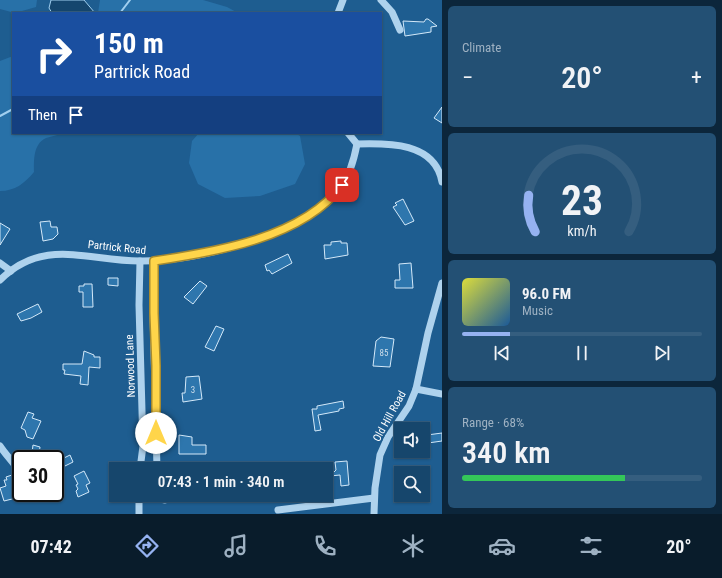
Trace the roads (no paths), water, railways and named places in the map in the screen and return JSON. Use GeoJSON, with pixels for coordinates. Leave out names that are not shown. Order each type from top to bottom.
{"type":"FeatureCollection","features":[{"type":"Feature","properties":{"kind":"street"},"geometry":{"type":"LineString","coordinates":[[338,12],[343,0]]}},
{"type":"Feature","properties":{"kind":"street"},"geometry":{"type":"LineString","coordinates":[[381,0],[392,12],[400,30]]}},
{"type":"Feature","properties":{"kind":"street"},"geometry":{"type":"LineString","coordinates":[[349,134],[357,144],[393,144],[411,148],[431,161],[439,172],[442,182]]}},
{"type":"Feature","properties":{"kind":"street","name":"Partrick Road"},"geometry":{"type":"LineString","coordinates":[[0,280],[11,271],[36,259],[60,254],[82,254],[140,262],[154,261],[245,244],[270,235],[299,220],[328,201],[339,189],[351,169],[357,144]]}},
{"type":"Feature","properties":{"kind":"street"},"geometry":{"type":"LineString","coordinates":[[154,261],[157,462]]}},
{"type":"Feature","properties":{"kind":"street","name":"Norwood Lane"},"geometry":{"type":"LineString","coordinates":[[140,262],[139,305],[143,446],[141,462]]}},
{"type":"Feature","properties":{"kind":"street"},"geometry":{"type":"LineString","coordinates":[[0,263],[11,271]]}},
{"type":"Feature","properties":{"kind":"street","name":"Old Hill Road"},"geometry":{"type":"LineString","coordinates":[[374,514],[377,470],[382,450],[388,437],[406,412],[416,389],[428,333],[442,283]]}},
{"type":"Feature","properties":{"kind":"street"},"geometry":{"type":"LineString","coordinates":[[416,389],[442,394]]}},
{"type":"Feature","properties":{"kind":"street"},"geometry":{"type":"LineString","coordinates":[[0,446],[12,462]]}},
{"type":"Feature","properties":{"kind":"street"},"geometry":{"type":"LineString","coordinates":[[278,510],[374,498]]}},
{"type":"Feature","properties":{"kind":"street"},"geometry":{"type":"LineString","coordinates":[[139,502],[139,514]]}},
{"type":"Feature","properties":{"kind":"waterway"},"geometry":{"type":"LineString","coordinates":[[121,12],[130,0]]}},
{"type":"Feature","properties":{"kind":"waterway"},"geometry":{"type":"LineString","coordinates":[[0,116],[12,110]]}}]}
